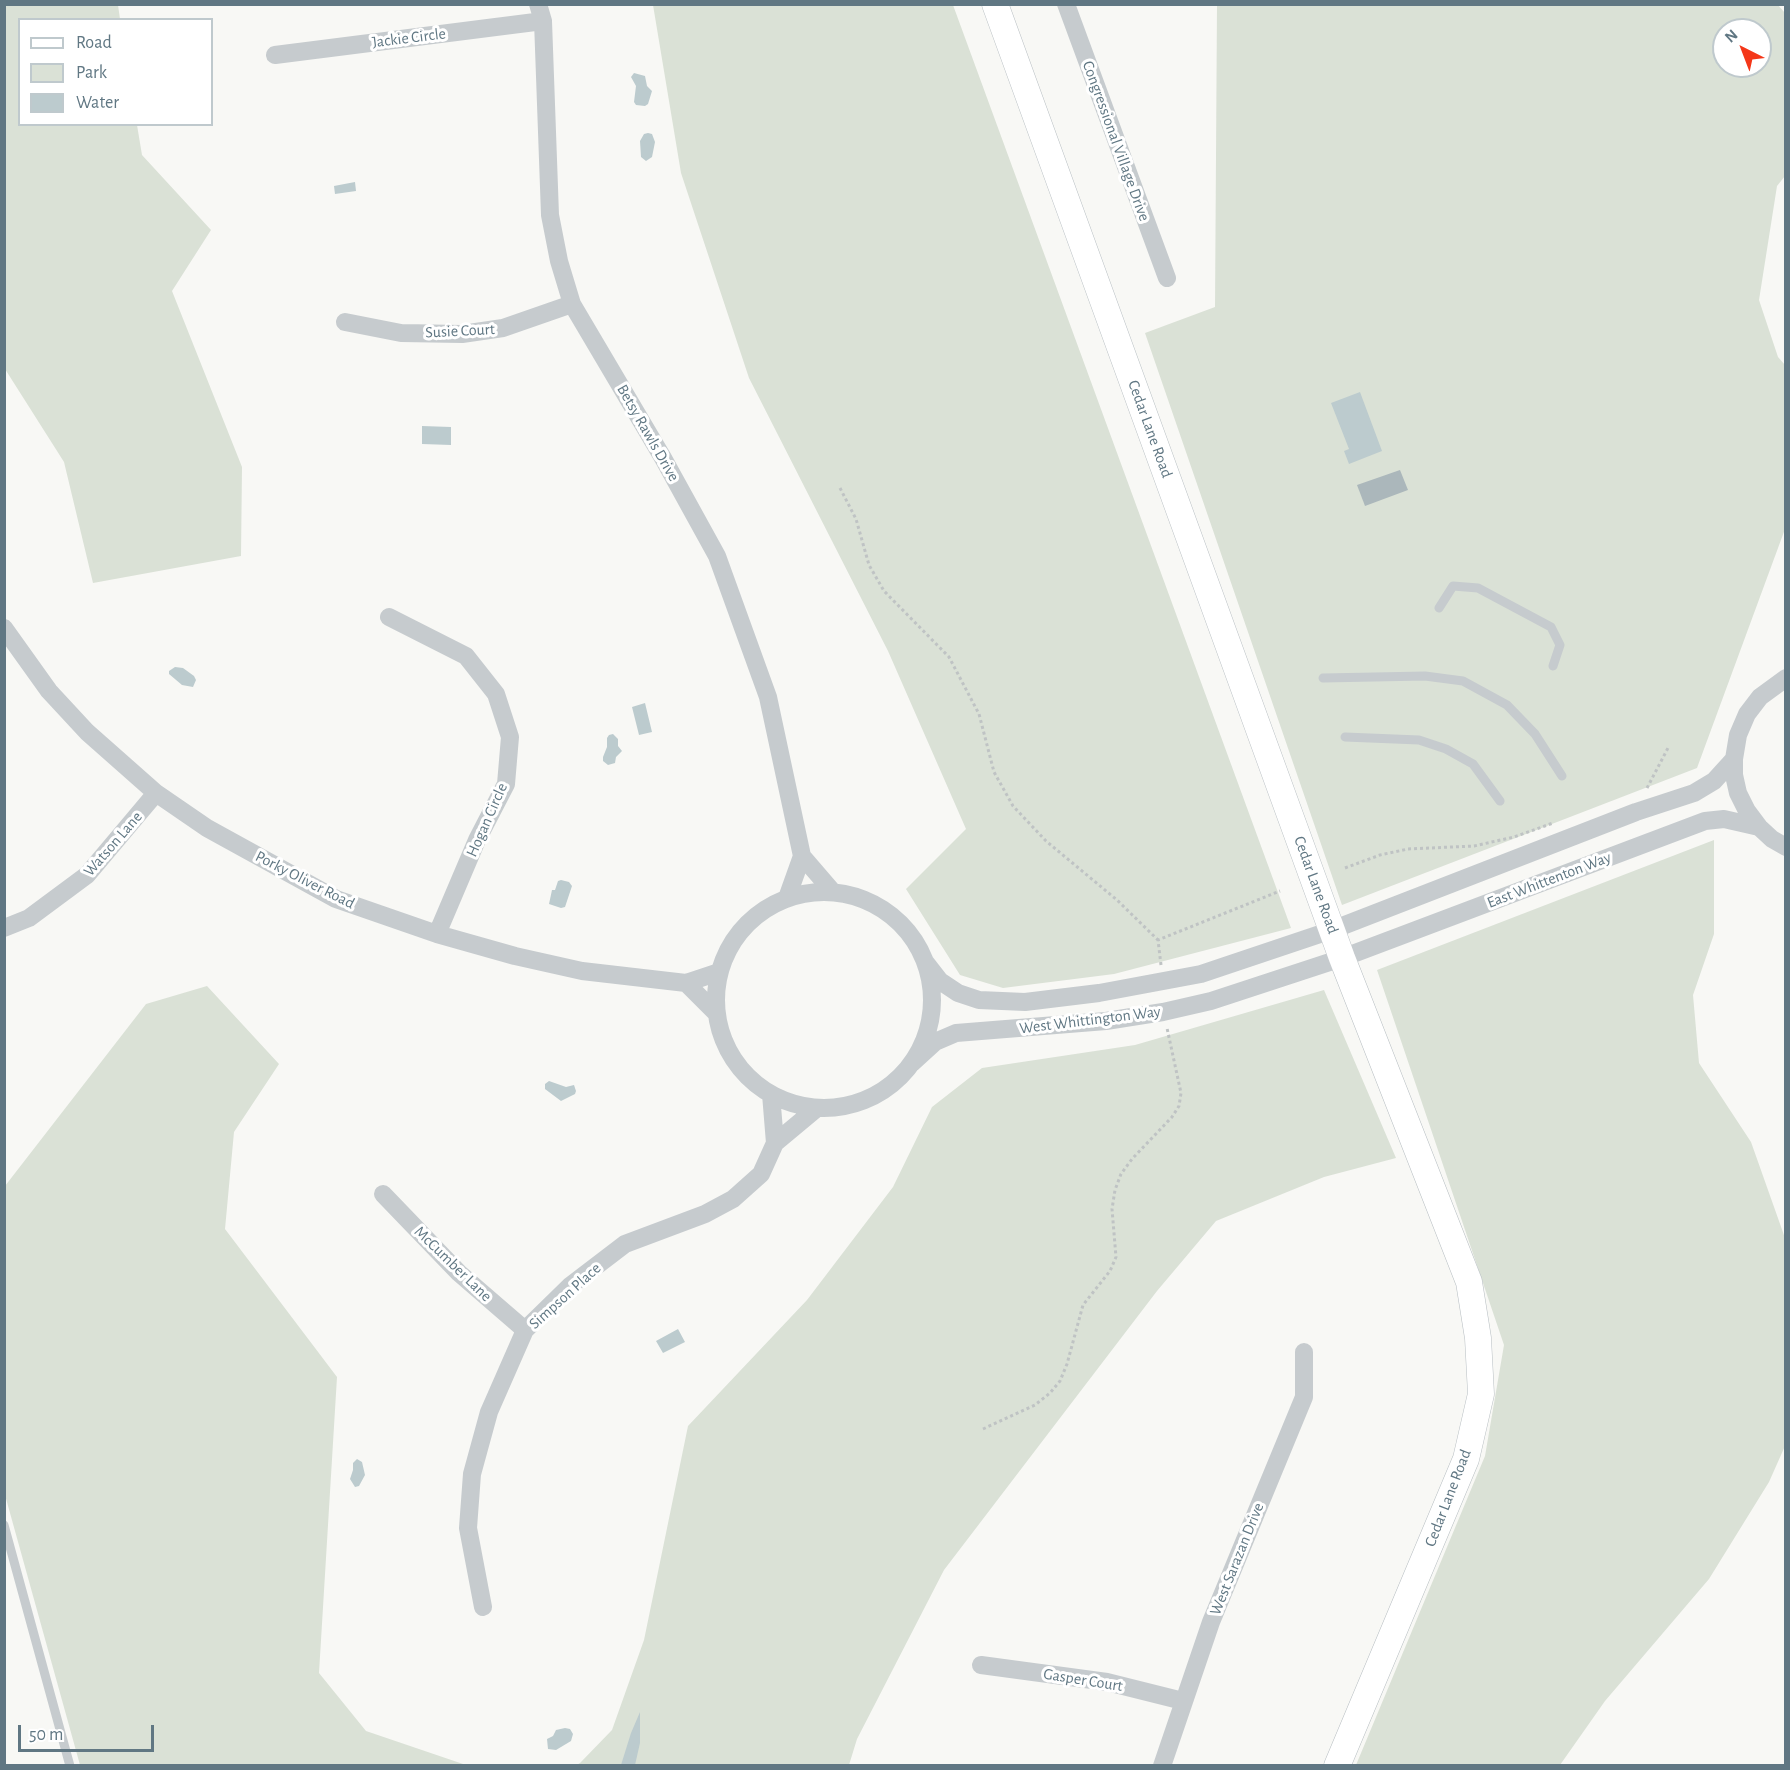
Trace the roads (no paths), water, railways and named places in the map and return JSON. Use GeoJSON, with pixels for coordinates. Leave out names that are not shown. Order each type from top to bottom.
{"type":"FeatureCollection","features":[{"type":"Feature","properties":{"kind":"street","name":"Cedar Lane Road"},"geometry":{"type":"LineString","coordinates":[[995,4],[1342,958],[1469,1282],[1478,1338],[1481,1394],[1466,1459],[1337,1766]]}},
{"type":"Feature","properties":{"kind":"street","name":"Congressional Village Drive"},"geometry":{"type":"LineString","coordinates":[[1066,4],[1167,278]]}},
{"type":"Feature","properties":{"kind":"street","name":"Jackie Circle"},"geometry":{"type":"LineString","coordinates":[[275,55],[541,13]]}},
{"type":"Feature","properties":{"kind":"street","name":"Betsy Rawls Drive"},"geometry":{"type":"LineString","coordinates":[[541,13],[550,215],[559,261],[572,304],[663,458],[717,556],[768,697],[802,856],[833,892]]}},
{"type":"Feature","properties":{"kind":"street","name":"Susie Court"},"geometry":{"type":"LineString","coordinates":[[345,322],[401,333],[462,334],[503,328],[572,304]]}},
{"type":"Feature","properties":{"kind":"street","name":"Hogan Circle"},"geometry":{"type":"LineString","coordinates":[[389,617],[466,656],[496,694],[510,737],[506,784],[477,840],[437,934]]}},
{"type":"Feature","properties":{"kind":"street","name":"Porky Oliver Road"},"geometry":{"type":"LineString","coordinates":[[4,628],[49,691],[87,732],[156,793],[207,828],[336,899],[437,934],[515,956],[582,970],[686,983],[720,972]]}},
{"type":"Feature","properties":{"kind":"street"},"geometry":{"type":"LineString","coordinates":[[1785,678],[1760,697],[1747,714],[1738,735],[1734,759],[1734,775],[1738,793],[1747,812],[1772,839],[1785,847]]}},
{"type":"Feature","properties":{"kind":"street","name":"East Whittenton Way"},"geometry":{"type":"LineString","coordinates":[[1332,930],[1636,812],[1694,793],[1714,781],[1734,759]]}},
{"type":"Feature","properties":{"kind":"street","name":"Watson Lane"},"geometry":{"type":"LineString","coordinates":[[4,928],[29,918],[87,875],[156,793]]}},
{"type":"Feature","properties":{"kind":"street","name":"East Whittenton Way"},"geometry":{"type":"LineString","coordinates":[[1342,958],[1705,821],[1724,819],[1759,827]]}},
{"type":"Feature","properties":{"kind":"street"},"geometry":{"type":"LineString","coordinates":[[787,898],[802,856]]}},
{"type":"Feature","properties":{"kind":"street"},"geometry":{"type":"LineString","coordinates":[[817,1108],[786,1101],[755,1083],[733,1059],[724,1042],[717,1014],[716,993],[726,954],[744,927],[754,917],[787,898],[817,892],[854,896],[884,909],[912,936],[926,963],[932,994],[926,1036],[912,1063]]}},
{"type":"Feature","properties":{"kind":"street","name":"West Whittington Way"},"geometry":{"type":"LineString","coordinates":[[926,963],[940,981],[958,993],[979,1000],[1025,1002],[1099,993],[1201,974],[1332,930]]}},
{"type":"Feature","properties":{"kind":"street","name":"West Whittington Way"},"geometry":{"type":"LineString","coordinates":[[817,1108],[853,1104],[871,1097],[899,1077],[935,1042],[956,1033],[1106,1021],[1163,1012],[1211,1001],[1342,958]]}},
{"type":"Feature","properties":{"kind":"street"},"geometry":{"type":"LineString","coordinates":[[686,983],[717,1014]]}},
{"type":"Feature","properties":{"kind":"street","name":"Simpson Place"},"geometry":{"type":"LineString","coordinates":[[771,1094],[775,1143]]}},
{"type":"Feature","properties":{"kind":"street","name":"Simpson Place"},"geometry":{"type":"LineString","coordinates":[[483,1607],[468,1528],[472,1474],[489,1412],[525,1330],[570,1287],[625,1244],[705,1214],[733,1199],[761,1174],[775,1143],[817,1108]]}},
{"type":"Feature","properties":{"kind":"street","name":"McCumber Lane"},"geometry":{"type":"LineString","coordinates":[[383,1194],[459,1273],[525,1330]]}},
{"type":"Feature","properties":{"kind":"street","name":"West Sarazan Drive"},"geometry":{"type":"LineString","coordinates":[[1162,1766],[1211,1622],[1304,1397],[1304,1352]]}},
{"type":"Feature","properties":{"kind":"street","name":"Gasper Court"},"geometry":{"type":"LineString","coordinates":[[981,1665],[1107,1682],[1183,1701]]}},
{"type":"Feature","properties":{"kind":"lane"},"geometry":{"type":"LineString","coordinates":[[1439,608],[1453,586],[1478,588],[1551,627],[1560,645],[1553,666]]}},
{"type":"Feature","properties":{"kind":"lane"},"geometry":{"type":"LineString","coordinates":[[1323,678],[1425,676],[1462,681],[1507,705],[1535,734],[1562,776]]}},
{"type":"Feature","properties":{"kind":"lane"},"geometry":{"type":"LineString","coordinates":[[1345,737],[1419,740],[1446,749],[1473,764],[1500,801]]}},
{"type":"Feature","properties":{"kind":"lane"},"geometry":{"type":"LineString","coordinates":[[4,1525],[70,1766]]}},
{"type":"Feature","properties":{"kind":"water"},"geometry":{"type":"Polygon","coordinates":[[[634,73],[645,76],[647,86],[652,91],[648,104],[645,106],[636,105],[634,102],[636,86],[631,77],[634,73]]]}},
{"type":"Feature","properties":{"kind":"water"},"geometry":{"type":"Polygon","coordinates":[[[644,134],[652,134],[655,142],[652,157],[646,161],[641,157],[640,141],[644,134]]]}},
{"type":"Feature","properties":{"kind":"water"},"geometry":{"type":"Polygon","coordinates":[[[355,182],[356,191],[335,194],[334,186],[355,182]]]}},
{"type":"Feature","properties":{"kind":"water"},"geometry":{"type":"Polygon","coordinates":[[[1360,392],[1382,451],[1349,464],[1344,451],[1349,449],[1331,403],[1360,392]]]}},
{"type":"Feature","properties":{"kind":"water"},"geometry":{"type":"Polygon","coordinates":[[[422,426],[451,427],[451,445],[422,444],[422,426]]]}},
{"type":"Feature","properties":{"kind":"water"},"geometry":{"type":"Polygon","coordinates":[[[175,667],[183,668],[194,676],[196,680],[193,687],[182,685],[169,674],[169,671],[175,667]]]}},
{"type":"Feature","properties":{"kind":"water"},"geometry":{"type":"Polygon","coordinates":[[[645,703],[652,732],[639,735],[632,707],[645,703]]]}},
{"type":"Feature","properties":{"kind":"water"},"geometry":{"type":"Polygon","coordinates":[[[613,734],[618,739],[618,746],[622,751],[616,757],[615,763],[608,765],[603,761],[603,757],[607,747],[607,738],[613,734]]]}},
{"type":"Feature","properties":{"kind":"water"},"geometry":{"type":"Polygon","coordinates":[[[558,881],[569,882],[572,886],[565,907],[561,908],[549,904],[552,890],[555,890],[558,881]]]}},
{"type":"Feature","properties":{"kind":"water"},"geometry":{"type":"Polygon","coordinates":[[[549,1081],[566,1087],[574,1085],[575,1094],[561,1101],[545,1089],[545,1084],[549,1081]]]}},
{"type":"Feature","properties":{"kind":"water"},"geometry":{"type":"Polygon","coordinates":[[[678,1329],[685,1342],[663,1353],[656,1341],[678,1329]]]}},
{"type":"Feature","properties":{"kind":"water"},"geometry":{"type":"Polygon","coordinates":[[[357,1459],[362,1462],[365,1475],[359,1486],[355,1487],[350,1479],[353,1463],[357,1459]]]}},
{"type":"Feature","properties":{"kind":"water"},"geometry":{"type":"Polygon","coordinates":[[[640,1712],[640,1743],[635,1765],[621,1765],[631,1733],[640,1712]]]}},
{"type":"Feature","properties":{"kind":"water"},"geometry":{"type":"Polygon","coordinates":[[[570,1729],[573,1734],[571,1741],[556,1750],[548,1749],[547,1739],[553,1736],[556,1730],[570,1729]]]}}]}
